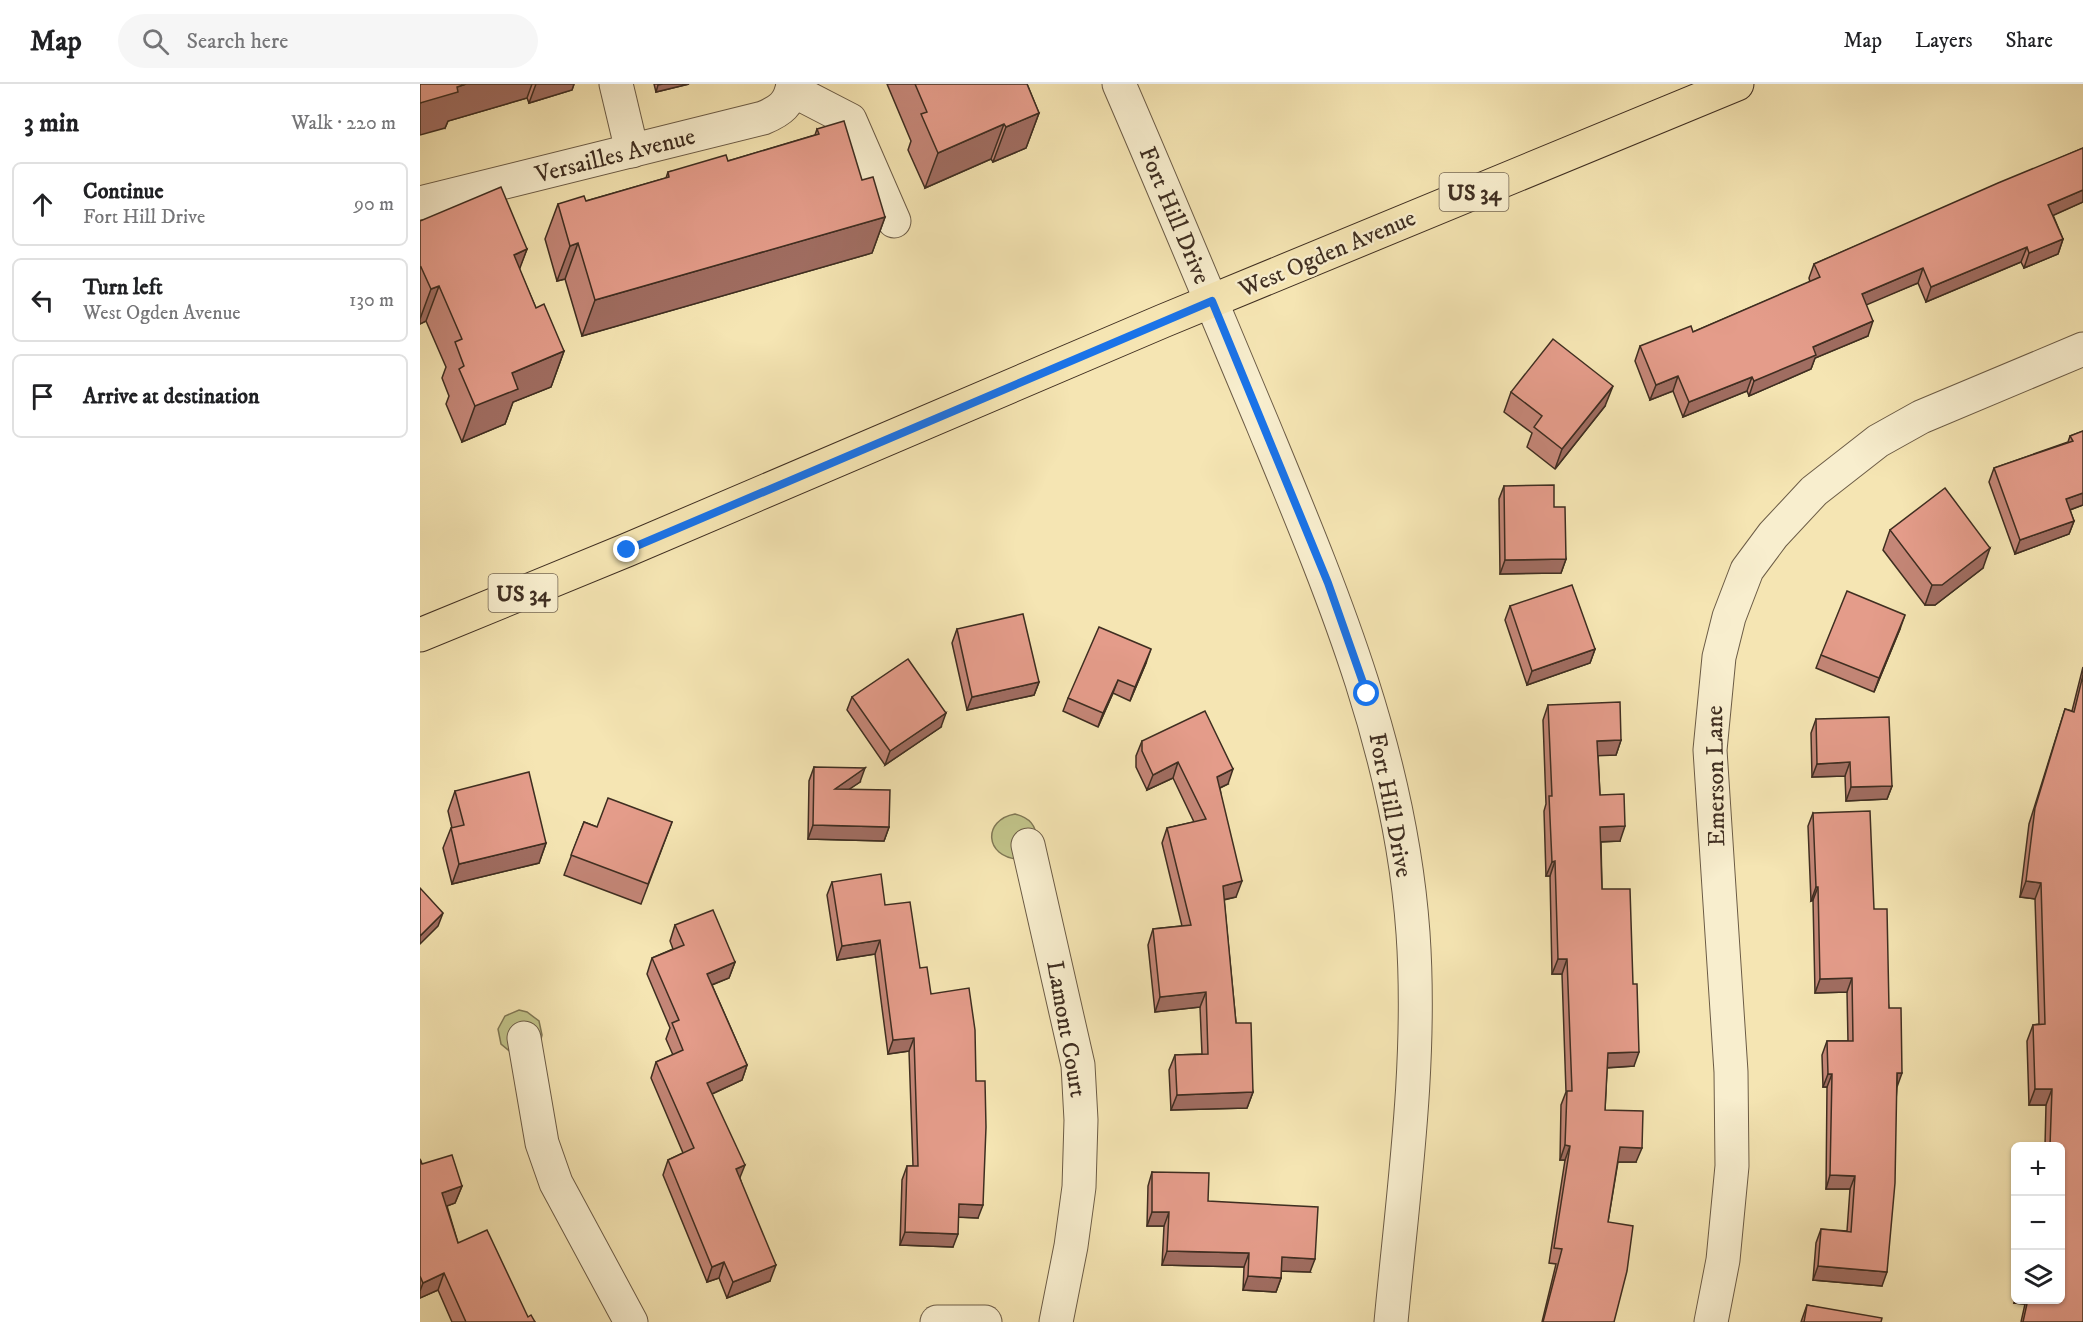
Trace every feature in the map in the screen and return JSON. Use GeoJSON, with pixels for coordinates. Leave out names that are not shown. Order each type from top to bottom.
{"type":"FeatureCollection","features":[{"type":"Feature","properties":{"kind":"main road","name":"West Ogden Avenue"},"geometry":{"type":"LineString","coordinates":[[420,635],[627,550],[1212,301],[1737,84]]}},
{"type":"Feature","properties":{"kind":"street"},"geometry":{"type":"LineString","coordinates":[[616,84],[633,151]]}},
{"type":"Feature","properties":{"kind":"street","name":"Fort Hill Drive"},"geometry":{"type":"LineString","coordinates":[[1119,84],[1212,301],[1328,583],[1367,694],[1390,781],[1401,835],[1413,931],[1416,1009],[1414,1068],[1390,1322]]}},
{"type":"Feature","properties":{"kind":"street"},"geometry":{"type":"LineString","coordinates":[[792,87],[850,120],[894,221]]}},
{"type":"Feature","properties":{"kind":"street","name":"Versailles Avenue"},"geometry":{"type":"LineString","coordinates":[[420,203],[763,118],[779,111],[788,101],[792,87]]}},
{"type":"Feature","properties":{"kind":"street","name":"Emerson Lane"},"geometry":{"type":"LineString","coordinates":[[1711,1322],[1723,1260],[1732,1166],[1731,1072],[1710,750],[1719,657],[1729,617],[1747,570],[1773,535],[1814,491],[1878,441],[1921,417],[2083,349]]}},
{"type":"Feature","properties":{"kind":"street","name":"Lamont Court"},"geometry":{"type":"LineString","coordinates":[[1028,844],[1078,1065],[1080,1098],[1079,1187],[1071,1246],[1056,1322]]}},
{"type":"Feature","properties":{"kind":"street"},"geometry":{"type":"LineString","coordinates":[[524,1038],[542,1143],[556,1183],[631,1322]]}},
{"type":"Feature","properties":{"kind":"street"},"geometry":{"type":"LineString","coordinates":[[937,1322],[985,1322]]}},
{"type":"Feature","properties":{"kind":"green space"},"geometry":{"type":"Polygon","coordinates":[[[1015,814],[1031,823],[1037,840],[1018,859],[1007,857],[999,852],[992,838],[997,823],[1015,814]]]}},
{"type":"Feature","properties":{"kind":"green space"},"geometry":{"type":"Polygon","coordinates":[[[519,1010],[527,1012],[539,1021],[542,1035],[540,1043],[513,1054],[501,1044],[498,1029],[505,1016],[519,1010]]]}},
{"type":"Feature","properties":{"kind":"building"},"geometry":{"type":"Polygon","coordinates":[[[420,84],[466,84],[457,87],[458,92],[420,103],[420,84]]]}},
{"type":"Feature","properties":{"kind":"building"},"geometry":{"type":"Polygon","coordinates":[[[915,84],[1027,84],[1039,113],[1006,127],[1004,124],[938,153],[921,114],[927,112],[915,84]]]}},
{"type":"Feature","properties":{"kind":"building"},"geometry":{"type":"Polygon","coordinates":[[[844,121],[862,180],[873,177],[885,217],[595,300],[578,243],[570,246],[558,204],[584,196],[586,201],[669,177],[668,172],[726,155],[728,161],[819,134],[817,129],[844,121]]]}},
{"type":"Feature","properties":{"kind":"building"},"geometry":{"type":"Polygon","coordinates":[[[2083,148],[2083,190],[2048,205],[2063,239],[2029,253],[2027,247],[1931,287],[1923,268],[1862,294],[1873,321],[1813,347],[1816,355],[1754,381],[1752,377],[1689,402],[1678,376],[1656,385],[1640,346],[1691,326],[1693,332],[1820,277],[1814,264],[2083,148]]]}},
{"type":"Feature","properties":{"kind":"building"},"geometry":{"type":"Polygon","coordinates":[[[501,187],[527,249],[514,255],[536,308],[544,304],[564,351],[512,373],[518,389],[475,406],[459,369],[464,366],[455,342],[462,339],[439,286],[431,289],[420,268],[420,221],[501,187]]]}},
{"type":"Feature","properties":{"kind":"building"},"geometry":{"type":"Polygon","coordinates":[[[1553,339],[1613,386],[1562,449],[1534,427],[1542,416],[1511,392],[1553,339]]]}},
{"type":"Feature","properties":{"kind":"building"},"geometry":{"type":"Polygon","coordinates":[[[2083,431],[2083,493],[2066,499],[2074,521],[2020,540],[1994,468],[2073,441],[2070,436],[2083,431]]]}},
{"type":"Feature","properties":{"kind":"building"},"geometry":{"type":"Polygon","coordinates":[[[1554,485],[1554,507],[1565,507],[1566,559],[1505,560],[1504,486],[1554,485]]]}},
{"type":"Feature","properties":{"kind":"building"},"geometry":{"type":"Polygon","coordinates":[[[1945,488],[1990,548],[1942,585],[1932,585],[1890,530],[1945,488]]]}},
{"type":"Feature","properties":{"kind":"building"},"geometry":{"type":"Polygon","coordinates":[[[1572,585],[1595,649],[1532,671],[1510,606],[1572,585]]]}},
{"type":"Feature","properties":{"kind":"building"},"geometry":{"type":"Polygon","coordinates":[[[1847,591],[1905,615],[1879,678],[1821,655],[1847,591]]]}},
{"type":"Feature","properties":{"kind":"building"},"geometry":{"type":"Polygon","coordinates":[[[1023,614],[1039,682],[972,697],[957,629],[1023,614]]]}},
{"type":"Feature","properties":{"kind":"building"},"geometry":{"type":"Polygon","coordinates":[[[1099,627],[1151,649],[1135,687],[1118,680],[1103,713],[1068,698],[1099,627]]]}},
{"type":"Feature","properties":{"kind":"building"},"geometry":{"type":"Polygon","coordinates":[[[908,659],[946,713],[890,751],[852,697],[908,659]]]}},
{"type":"Feature","properties":{"kind":"building"},"geometry":{"type":"Polygon","coordinates":[[[2083,675],[2083,1322],[2023,1322],[2027,1304],[2065,1304],[2065,1142],[2050,1142],[2052,1089],[2035,1089],[2033,1025],[2045,1024],[2041,883],[2026,881],[2035,808],[2065,709],[2074,712],[2083,675]]]}},
{"type":"Feature","properties":{"kind":"building"},"geometry":{"type":"Polygon","coordinates":[[[1620,702],[1621,740],[1597,741],[1600,795],[1624,794],[1625,826],[1600,827],[1602,889],[1630,889],[1633,984],[1637,984],[1639,1052],[1608,1053],[1605,1110],[1643,1111],[1642,1148],[1620,1147],[1608,1222],[1633,1226],[1627,1271],[1614,1322],[1543,1322],[1562,1249],[1554,1248],[1570,1146],[1565,1145],[1567,1091],[1572,1091],[1567,959],[1558,959],[1555,861],[1552,862],[1549,796],[1552,796],[1548,705],[1620,702]]]}},
{"type":"Feature","properties":{"kind":"building"},"geometry":{"type":"Polygon","coordinates":[[[1205,711],[1233,769],[1217,777],[1242,881],[1223,886],[1236,1023],[1251,1023],[1253,1092],[1177,1095],[1175,1055],[1208,1054],[1206,992],[1160,997],[1153,929],[1191,925],[1167,828],[1206,819],[1178,762],[1153,775],[1142,751],[1142,741],[1205,711]]]}},
{"type":"Feature","properties":{"kind":"building"},"geometry":{"type":"Polygon","coordinates":[[[1889,717],[1892,786],[1851,787],[1850,762],[1817,764],[1816,719],[1889,717]]]}},
{"type":"Feature","properties":{"kind":"building"},"geometry":{"type":"Polygon","coordinates":[[[814,767],[865,768],[835,789],[890,790],[889,827],[813,825],[814,767]]]}},
{"type":"Feature","properties":{"kind":"building"},"geometry":{"type":"Polygon","coordinates":[[[529,772],[546,843],[459,864],[451,828],[464,825],[455,791],[529,772]]]}},
{"type":"Feature","properties":{"kind":"building"},"geometry":{"type":"Polygon","coordinates":[[[608,798],[672,822],[648,884],[571,855],[584,822],[597,827],[608,798]]]}},
{"type":"Feature","properties":{"kind":"building"},"geometry":{"type":"Polygon","coordinates":[[[1870,811],[1874,909],[1887,909],[1889,1008],[1901,1008],[1902,1073],[1897,1073],[1895,1183],[1887,1272],[1818,1266],[1821,1229],[1851,1232],[1855,1176],[1830,1175],[1832,1074],[1828,1074],[1827,1041],[1853,1041],[1852,978],[1820,979],[1818,887],[1816,887],[1813,813],[1870,811]]]}},
{"type":"Feature","properties":{"kind":"building"},"geometry":{"type":"Polygon","coordinates":[[[881,874],[885,905],[910,902],[920,968],[927,967],[931,994],[969,988],[975,1030],[976,1081],[985,1081],[983,1205],[959,1204],[958,1234],[905,1232],[907,1166],[918,1166],[914,1038],[893,1040],[880,940],[842,946],[832,882],[881,874]]]}},
{"type":"Feature","properties":{"kind":"building"},"geometry":{"type":"Polygon","coordinates":[[[420,888],[443,913],[420,936],[420,888]]]}},
{"type":"Feature","properties":{"kind":"building"},"geometry":{"type":"Polygon","coordinates":[[[713,910],[735,962],[707,974],[747,1065],[707,1083],[745,1165],[736,1169],[776,1265],[733,1282],[724,1262],[712,1267],[668,1160],[694,1148],[656,1062],[683,1050],[672,1023],[679,1020],[652,958],[684,945],[675,925],[713,910]]]}},
{"type":"Feature","properties":{"kind":"building"},"geometry":{"type":"Polygon","coordinates":[[[452,1155],[462,1186],[442,1193],[458,1243],[487,1230],[528,1317],[531,1315],[535,1322],[466,1322],[444,1273],[423,1283],[420,1276],[420,1159],[422,1164],[452,1155]]]}},
{"type":"Feature","properties":{"kind":"building"},"geometry":{"type":"Polygon","coordinates":[[[1152,1172],[1209,1173],[1208,1201],[1318,1207],[1315,1259],[1282,1257],[1281,1278],[1248,1276],[1249,1253],[1167,1251],[1169,1212],[1152,1212],[1152,1172]]]}},
{"type":"Feature","properties":{"kind":"building"},"geometry":{"type":"Polygon","coordinates":[[[1807,1305],[1882,1318],[1881,1322],[1804,1322],[1807,1305]]]}},
{"type":"Feature","properties":{"kind":"route"},"geometry":{"type":"LineString","coordinates":[[627,550],[1212,301],[1328,583],[1367,694]]}}]}
